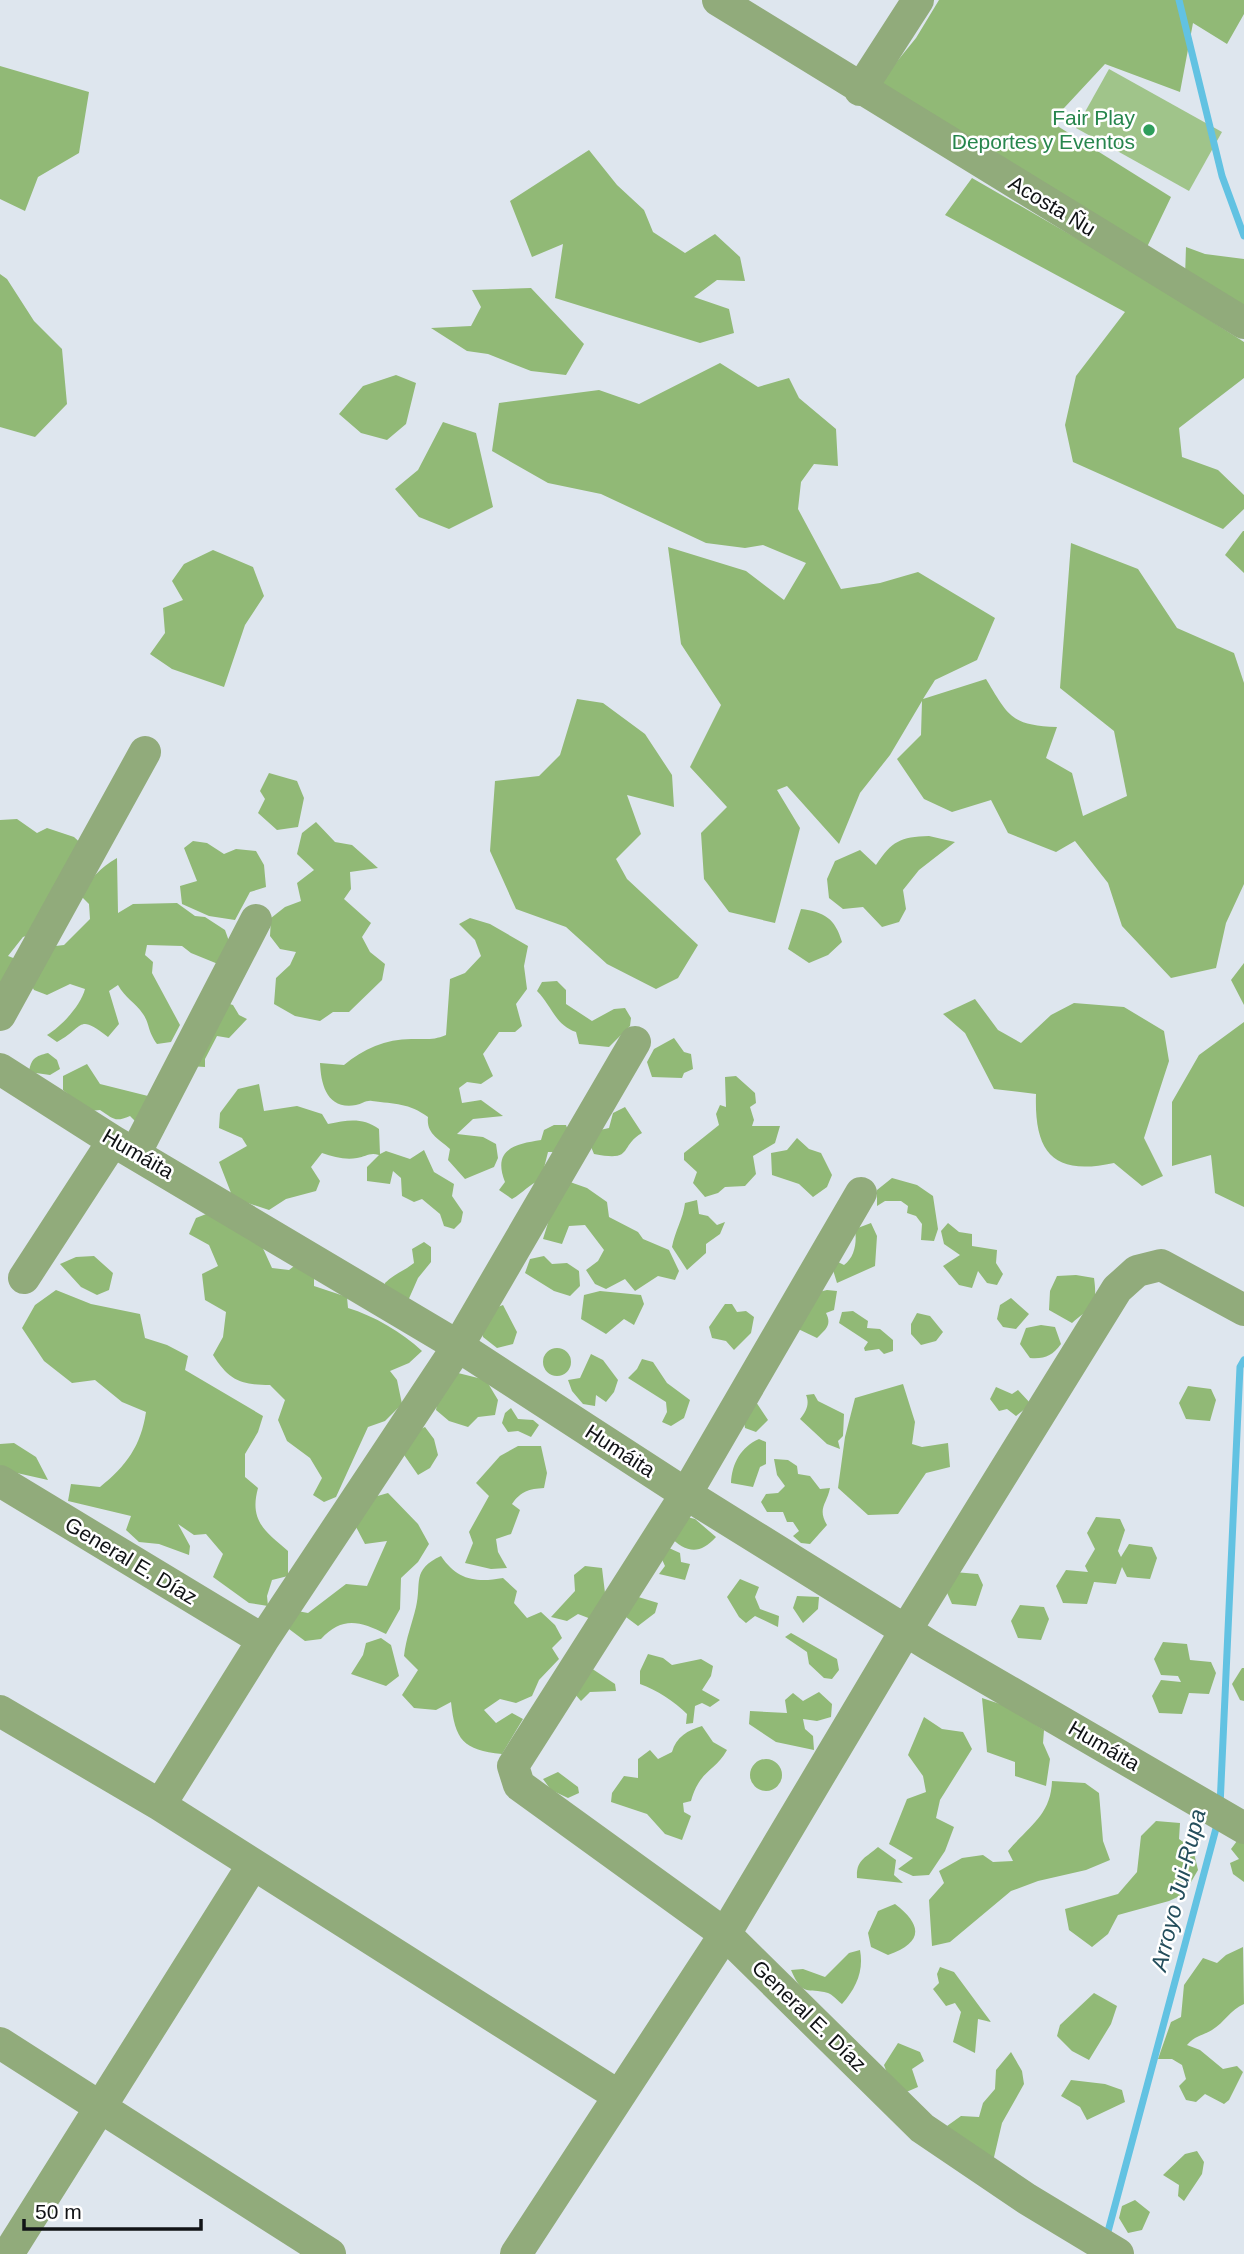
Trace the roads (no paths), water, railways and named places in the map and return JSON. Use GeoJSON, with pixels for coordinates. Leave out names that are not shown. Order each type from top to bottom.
{"type":"FeatureCollection","features":[{"type":"Feature","properties":{"kind":"street","name":"Acosta Ñu"},"geometry":{"type":"LineString","coordinates":[[718,0],[860,90],[1244,323]]}},
{"type":"Feature","properties":{"kind":"street"},"geometry":{"type":"LineString","coordinates":[[860,90],[918,0]]}},
{"type":"Feature","properties":{"kind":"street"},"geometry":{"type":"LineString","coordinates":[[0,1016],[145,752]]}},
{"type":"Feature","properties":{"kind":"street"},"geometry":{"type":"LineString","coordinates":[[24,1279],[125,1146],[256,920]]}},
{"type":"Feature","properties":{"kind":"street"},"geometry":{"type":"LineString","coordinates":[[160,1805],[262,1640],[458,1346],[635,1042]]}},
{"type":"Feature","properties":{"kind":"street","name":"Humáita"},"geometry":{"type":"LineString","coordinates":[[0,1069],[458,1346],[686,1494],[906,1630],[1244,1828]]}},
{"type":"Feature","properties":{"kind":"street"},"geometry":{"type":"LineString","coordinates":[[686,1494],[861,1193]]}},
{"type":"Feature","properties":{"kind":"street"},"geometry":{"type":"LineString","coordinates":[[516,2254],[725,1934],[906,1630],[1117,1289],[1137,1271],[1161,1265],[1238,1306]]}},
{"type":"Feature","properties":{"kind":"street","name":"General E. Díaz"},"geometry":{"type":"LineString","coordinates":[[0,1482],[262,1640]]}},
{"type":"Feature","properties":{"kind":"street","name":"General E. Díaz"},"geometry":{"type":"LineString","coordinates":[[686,1494],[513,1766],[519,1785],[725,1934],[922,2128],[1027,2199],[1118,2254]]}},
{"type":"Feature","properties":{"kind":"street"},"geometry":{"type":"LineString","coordinates":[[0,1710],[160,1805],[252,1866],[619,2096]]}},
{"type":"Feature","properties":{"kind":"street"},"geometry":{"type":"LineString","coordinates":[[8,2254],[252,1866]]}},
{"type":"Feature","properties":{"kind":"street"},"geometry":{"type":"LineString","coordinates":[[0,2043],[330,2254]]}},
{"type":"Feature","properties":{"kind":"waterway"},"geometry":{"type":"LineString","coordinates":[[1179,0],[1222,176],[1244,236]]}},
{"type":"Feature","properties":{"kind":"waterway","name":"Arroyo Jui-Rupa"},"geometry":{"type":"LineString","coordinates":[[1220,1806],[1240,1367],[1244,1360]]}},
{"type":"Feature","properties":{"kind":"waterway","name":"Arroyo Jui-Rupa"},"geometry":{"type":"LineString","coordinates":[[1106,2239],[1218,1821]]}},
{"type":"Feature","properties":{"kind":"place","name":"Fair Play Deportes y Eventos"},"geometry":{"type":"Point","coordinates":[1149,130]}}]}
